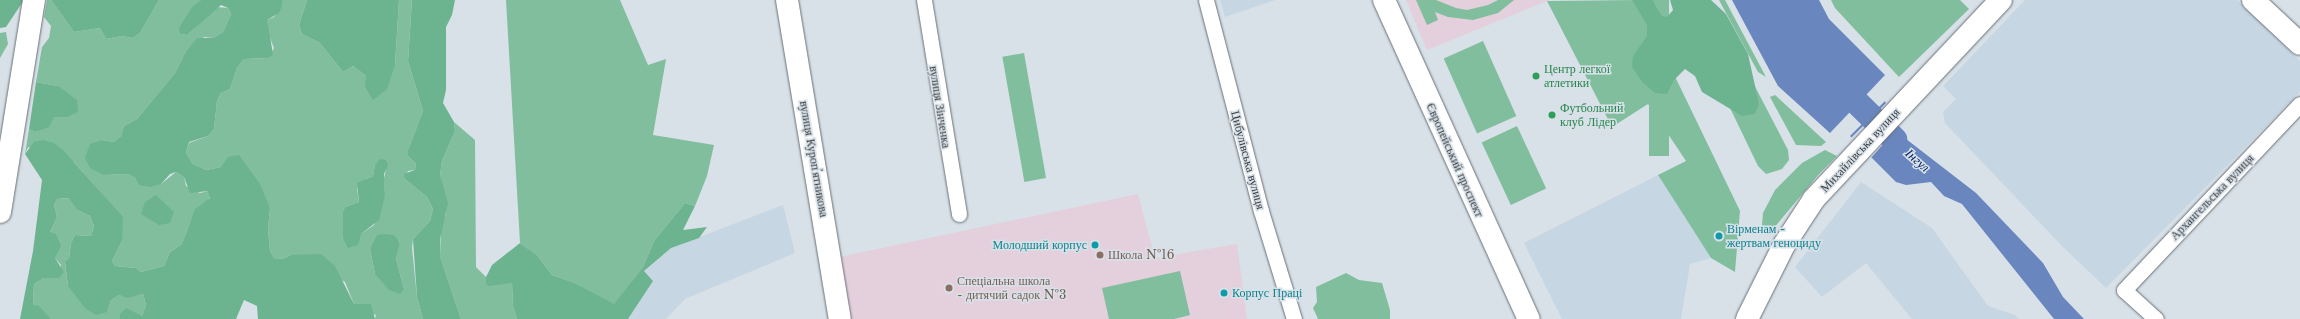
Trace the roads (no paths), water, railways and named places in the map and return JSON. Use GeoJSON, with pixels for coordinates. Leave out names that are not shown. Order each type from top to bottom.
{"type":"FeatureCollection","features":[{"type":"Feature","properties":{"kind":"street"},"geometry":{"type":"LineString","coordinates":[[0,212],[34,0]]}},
{"type":"Feature","properties":{"kind":"street","name":"вулиця Куропʼятникова"},"geometry":{"type":"LineString","coordinates":[[787,0],[840,319]]}},
{"type":"Feature","properties":{"kind":"street","name":"вулиця Зінченка"},"geometry":{"type":"LineString","coordinates":[[924,0],[959,214]]}},
{"type":"Feature","properties":{"kind":"street","name":"Цибулівська вулиця"},"geometry":{"type":"LineString","coordinates":[[1206,0],[1261,211],[1294,319]]}},
{"type":"Feature","properties":{"kind":"street","name":"Європейський проспект"},"geometry":{"type":"LineString","coordinates":[[1384,0],[1528,319]]}},
{"type":"Feature","properties":{"kind":"street","name":"Михайлівська вулиця"},"geometry":{"type":"LineString","coordinates":[[1747,319],[1798,221],[1847,162],[2001,0]]}},
{"type":"Feature","properties":{"kind":"street"},"geometry":{"type":"LineString","coordinates":[[2253,0],[2300,44]]}},
{"type":"Feature","properties":{"kind":"street","name":"Архангельська вулиця"},"geometry":{"type":"LineString","coordinates":[[2156,319],[2124,290],[2300,104]]}},
{"type":"Feature","properties":{"kind":"water"},"geometry":{"type":"Polygon","coordinates":[[[1732,0],[1819,0],[1829,19],[1885,75],[1830,133],[1778,86],[1732,0]]]}},
{"type":"Feature","properties":{"kind":"water"},"geometry":{"type":"Polygon","coordinates":[[[1885,101],[1897,132],[1976,193],[2043,263],[2063,297],[2084,319],[2054,319],[1962,204],[1944,196],[1931,182],[1906,185],[1896,182],[1850,136],[1885,101]]]}},
{"type":"Feature","properties":{"kind":"waterway","name":"Інгул"},"geometry":{"type":"LineString","coordinates":[[1833,79],[1894,139]]}},
{"type":"Feature","properties":{"kind":"place","name":"Центр легкої атлетики"},"geometry":{"type":"Point","coordinates":[1536,76]}},
{"type":"Feature","properties":{"kind":"place","name":"Футбольний клуб Лідер"},"geometry":{"type":"Point","coordinates":[1552,115]}},
{"type":"Feature","properties":{"kind":"place","name":"Вірменам - жертвам геноциду"},"geometry":{"type":"Point","coordinates":[1719,236]}},
{"type":"Feature","properties":{"kind":"place","name":"Молодший корпус"},"geometry":{"type":"Point","coordinates":[1095,245]}},
{"type":"Feature","properties":{"kind":"place","name":"Школа №16"},"geometry":{"type":"Point","coordinates":[1100,255]}},
{"type":"Feature","properties":{"kind":"place","name":"Спеціальна школа - дитячий садок №3"},"geometry":{"type":"Point","coordinates":[949,288]}},
{"type":"Feature","properties":{"kind":"place","name":"Корпус Праці"},"geometry":{"type":"Point","coordinates":[1224,293]}}]}
